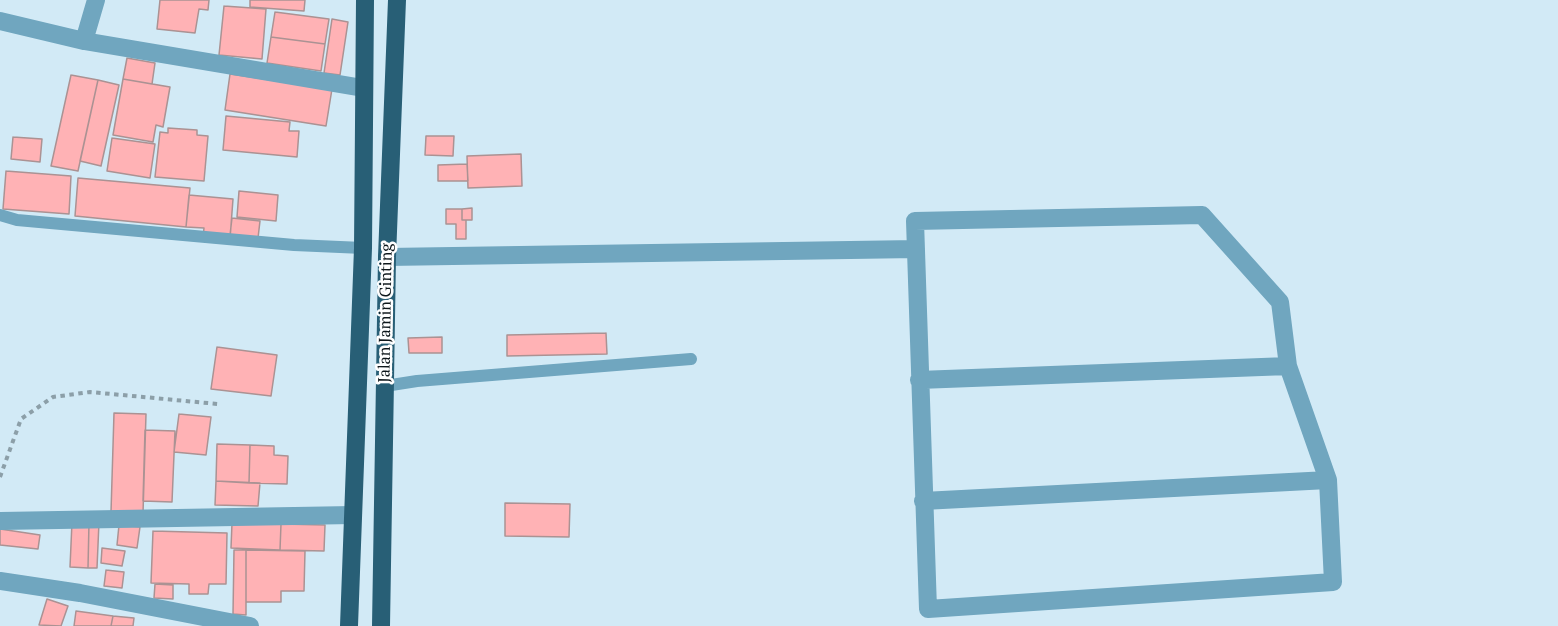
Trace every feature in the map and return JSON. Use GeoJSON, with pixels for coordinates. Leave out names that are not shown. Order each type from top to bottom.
{"type":"FeatureCollection","features":[{"type":"Feature","properties":{"kind":"highway","name":"Jalan Jamin Ginting"},"geometry":{"type":"LineString","coordinates":[[350,626],[363,248],[365,0]]}},
{"type":"Feature","properties":{"kind":"highway","name":"Jalan Jamin Ginting"},"geometry":{"type":"LineString","coordinates":[[381,626],[387,257],[401,1]]}},
{"type":"Feature","properties":{"kind":"street"},"geometry":{"type":"LineString","coordinates":[[84,41],[96,0]]}},
{"type":"Feature","properties":{"kind":"street"},"geometry":{"type":"LineString","coordinates":[[0,21],[84,41],[363,88]]}},
{"type":"Feature","properties":{"kind":"street"},"geometry":{"type":"LineString","coordinates":[[1202,215],[1280,302],[1288,366],[1328,480],[1333,582],[928,609],[922,501],[916,249],[915,221],[1202,215]]}},
{"type":"Feature","properties":{"kind":"street"},"geometry":{"type":"LineString","coordinates":[[387,257],[916,249]]}},
{"type":"Feature","properties":{"kind":"street"},"geometry":{"type":"LineString","coordinates":[[919,380],[1288,366]]}},
{"type":"Feature","properties":{"kind":"street"},"geometry":{"type":"LineString","coordinates":[[922,501],[1328,480]]}},
{"type":"Feature","properties":{"kind":"street"},"geometry":{"type":"LineString","coordinates":[[0,521],[354,515]]}},
{"type":"Feature","properties":{"kind":"street"},"geometry":{"type":"LineString","coordinates":[[0,581],[80,593],[250,626]]}},
{"type":"Feature","properties":{"kind":"lane"},"geometry":{"type":"LineString","coordinates":[[0,214],[16,220],[270,243],[363,248]]}},
{"type":"Feature","properties":{"kind":"lane"},"geometry":{"type":"LineString","coordinates":[[386,386],[417,381],[691,359]]}},
{"type":"Feature","properties":{"kind":"path"},"geometry":{"type":"LineString","coordinates":[[0,477],[21,419],[53,397],[90,392],[218,404]]}},
{"type":"Feature","properties":{"kind":"building"},"geometry":{"type":"Polygon","coordinates":[[[160,0],[209,0],[208,10],[199,9],[195,33],[157,29],[160,0]]]}},
{"type":"Feature","properties":{"kind":"building"},"geometry":{"type":"Polygon","coordinates":[[[250,0],[305,0],[304,11],[250,7],[250,0]]]}},
{"type":"Feature","properties":{"kind":"building"},"geometry":{"type":"Polygon","coordinates":[[[224,6],[266,9],[262,59],[219,55],[224,6]]]}},
{"type":"Feature","properties":{"kind":"building"},"geometry":{"type":"Polygon","coordinates":[[[275,12],[329,19],[325,44],[271,37],[275,12]]]}},
{"type":"Feature","properties":{"kind":"building"},"geometry":{"type":"Polygon","coordinates":[[[332,19],[348,22],[340,75],[324,73],[332,19]]]}},
{"type":"Feature","properties":{"kind":"building"},"geometry":{"type":"Polygon","coordinates":[[[271,37],[325,44],[321,71],[267,63],[271,37]]]}},
{"type":"Feature","properties":{"kind":"building"},"geometry":{"type":"Polygon","coordinates":[[[127,58],[155,63],[152,84],[123,79],[127,58]]]}},
{"type":"Feature","properties":{"kind":"building"},"geometry":{"type":"Polygon","coordinates":[[[230,74],[332,89],[326,126],[225,110],[230,74]]]}},
{"type":"Feature","properties":{"kind":"building"},"geometry":{"type":"Polygon","coordinates":[[[71,75],[98,80],[78,171],[51,166],[71,75]]]}},
{"type":"Feature","properties":{"kind":"building"},"geometry":{"type":"Polygon","coordinates":[[[123,79],[170,87],[163,127],[156,125],[153,142],[113,135],[123,79]]]}},
{"type":"Feature","properties":{"kind":"building"},"geometry":{"type":"Polygon","coordinates":[[[98,80],[119,85],[101,166],[80,161],[98,80]]]}},
{"type":"Feature","properties":{"kind":"building"},"geometry":{"type":"Polygon","coordinates":[[[226,116],[290,122],[289,131],[299,131],[297,157],[223,150],[226,116]]]}},
{"type":"Feature","properties":{"kind":"building"},"geometry":{"type":"Polygon","coordinates":[[[168,128],[197,130],[197,135],[208,136],[204,181],[155,177],[160,132],[168,133],[168,128]]]}},
{"type":"Feature","properties":{"kind":"building"},"geometry":{"type":"Polygon","coordinates":[[[426,136],[454,136],[453,156],[425,155],[426,136]]]}},
{"type":"Feature","properties":{"kind":"building"},"geometry":{"type":"Polygon","coordinates":[[[13,137],[42,139],[40,162],[11,159],[13,137]]]}},
{"type":"Feature","properties":{"kind":"building"},"geometry":{"type":"Polygon","coordinates":[[[112,138],[155,144],[150,178],[107,171],[112,138]]]}},
{"type":"Feature","properties":{"kind":"building"},"geometry":{"type":"Polygon","coordinates":[[[521,154],[522,186],[468,188],[467,156],[521,154]]]}},
{"type":"Feature","properties":{"kind":"building"},"geometry":{"type":"Polygon","coordinates":[[[467,164],[468,181],[438,181],[438,165],[467,164]]]}},
{"type":"Feature","properties":{"kind":"building"},"geometry":{"type":"Polygon","coordinates":[[[6,171],[71,176],[69,214],[3,209],[6,171]]]}},
{"type":"Feature","properties":{"kind":"building"},"geometry":{"type":"Polygon","coordinates":[[[78,178],[190,188],[186,227],[75,216],[78,178]]]}},
{"type":"Feature","properties":{"kind":"building"},"geometry":{"type":"Polygon","coordinates":[[[239,191],[278,195],[276,221],[237,217],[239,191]]]}},
{"type":"Feature","properties":{"kind":"building"},"geometry":{"type":"Polygon","coordinates":[[[189,195],[233,199],[230,239],[203,237],[204,228],[186,227],[189,195]]]}},
{"type":"Feature","properties":{"kind":"building"},"geometry":{"type":"Polygon","coordinates":[[[472,208],[472,220],[462,220],[462,209],[472,208]]]}},
{"type":"Feature","properties":{"kind":"building"},"geometry":{"type":"Polygon","coordinates":[[[446,209],[462,209],[462,220],[466,220],[466,239],[456,239],[456,224],[446,224],[446,209]]]}},
{"type":"Feature","properties":{"kind":"building"},"geometry":{"type":"Polygon","coordinates":[[[232,218],[260,221],[258,238],[230,235],[232,218]]]}},
{"type":"Feature","properties":{"kind":"building"},"geometry":{"type":"Polygon","coordinates":[[[606,333],[607,354],[507,356],[507,335],[606,333]]]}},
{"type":"Feature","properties":{"kind":"building"},"geometry":{"type":"Polygon","coordinates":[[[442,337],[442,353],[409,353],[408,338],[442,337]]]}},
{"type":"Feature","properties":{"kind":"building"},"geometry":{"type":"Polygon","coordinates":[[[217,347],[277,355],[271,396],[211,389],[217,347]]]}},
{"type":"Feature","properties":{"kind":"building"},"geometry":{"type":"Polygon","coordinates":[[[114,413],[146,414],[143,513],[111,512],[114,413]]]}},
{"type":"Feature","properties":{"kind":"building"},"geometry":{"type":"Polygon","coordinates":[[[179,414],[211,417],[206,455],[174,452],[179,414]]]}},
{"type":"Feature","properties":{"kind":"building"},"geometry":{"type":"Polygon","coordinates":[[[145,430],[175,431],[172,502],[143,501],[145,430]]]}},
{"type":"Feature","properties":{"kind":"building"},"geometry":{"type":"Polygon","coordinates":[[[217,444],[250,445],[249,483],[216,481],[217,444]]]}},
{"type":"Feature","properties":{"kind":"building"},"geometry":{"type":"Polygon","coordinates":[[[250,445],[274,446],[274,455],[288,456],[287,484],[249,483],[250,445]]]}},
{"type":"Feature","properties":{"kind":"building"},"geometry":{"type":"Polygon","coordinates":[[[216,481],[260,483],[258,506],[215,505],[216,481]]]}},
{"type":"Feature","properties":{"kind":"building"},"geometry":{"type":"Polygon","coordinates":[[[505,503],[570,504],[569,537],[505,536],[505,503]]]}},
{"type":"Feature","properties":{"kind":"building"},"geometry":{"type":"Polygon","coordinates":[[[72,522],[89,522],[88,568],[70,567],[72,522]]]}},
{"type":"Feature","properties":{"kind":"building"},"geometry":{"type":"Polygon","coordinates":[[[89,522],[99,522],[97,568],[88,568],[89,522]]]}},
{"type":"Feature","properties":{"kind":"building"},"geometry":{"type":"Polygon","coordinates":[[[232,523],[281,524],[280,550],[231,548],[232,523]]]}},
{"type":"Feature","properties":{"kind":"building"},"geometry":{"type":"Polygon","coordinates":[[[281,524],[325,525],[324,551],[280,550],[281,524]]]}},
{"type":"Feature","properties":{"kind":"building"},"geometry":{"type":"Polygon","coordinates":[[[119,525],[140,527],[137,548],[117,545],[119,525]]]}},
{"type":"Feature","properties":{"kind":"building"},"geometry":{"type":"Polygon","coordinates":[[[0,529],[40,535],[38,549],[0,545],[0,529]]]}},
{"type":"Feature","properties":{"kind":"building"},"geometry":{"type":"Polygon","coordinates":[[[153,531],[227,533],[226,584],[209,584],[208,594],[189,594],[189,584],[151,583],[153,531]]]}},
{"type":"Feature","properties":{"kind":"building"},"geometry":{"type":"Polygon","coordinates":[[[102,548],[125,551],[122,566],[101,563],[102,548]]]}},
{"type":"Feature","properties":{"kind":"building"},"geometry":{"type":"Polygon","coordinates":[[[234,550],[246,550],[246,615],[233,614],[234,550]]]}},
{"type":"Feature","properties":{"kind":"building"},"geometry":{"type":"Polygon","coordinates":[[[246,550],[305,551],[304,591],[281,591],[281,602],[246,602],[246,550]]]}},
{"type":"Feature","properties":{"kind":"building"},"geometry":{"type":"Polygon","coordinates":[[[106,570],[124,572],[122,588],[104,586],[106,570]]]}},
{"type":"Feature","properties":{"kind":"building"},"geometry":{"type":"Polygon","coordinates":[[[155,584],[173,585],[173,599],[154,598],[155,584]]]}},
{"type":"Feature","properties":{"kind":"building"},"geometry":{"type":"Polygon","coordinates":[[[47,599],[68,606],[61,626],[39,625],[47,599]]]}},
{"type":"Feature","properties":{"kind":"building"},"geometry":{"type":"Polygon","coordinates":[[[76,611],[113,616],[111,626],[74,626],[76,611]]]}},
{"type":"Feature","properties":{"kind":"building"},"geometry":{"type":"Polygon","coordinates":[[[113,616],[134,618],[133,626],[111,626],[113,616]]]}}]}
